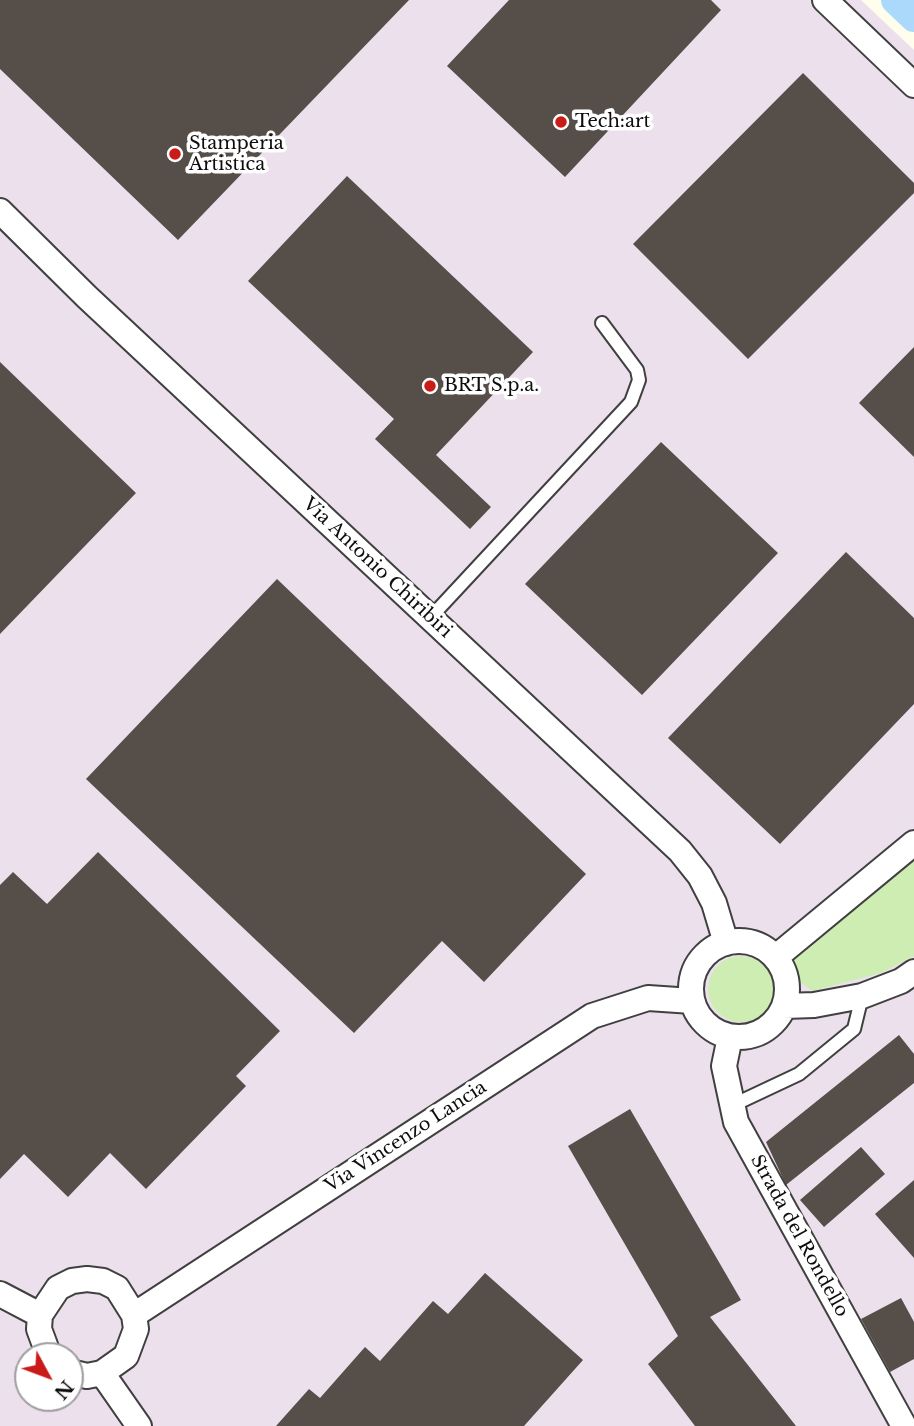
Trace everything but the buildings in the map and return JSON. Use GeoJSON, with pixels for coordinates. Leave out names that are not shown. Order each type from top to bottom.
{"type":"FeatureCollection","features":[{"type":"Feature","properties":{"kind":"street"},"geometry":{"type":"LineString","coordinates":[[825,0],[914,85]]}},
{"type":"Feature","properties":{"kind":"street","name":"Via Antonio Chiribiri"},"geometry":{"type":"LineString","coordinates":[[0,211],[87,297],[680,851],[700,876],[714,903],[726,943]]}},
{"type":"Feature","properties":{"kind":"street"},"geometry":{"type":"LineString","coordinates":[[776,957],[914,843]]}},
{"type":"Feature","properties":{"kind":"street"},"geometry":{"type":"LineString","coordinates":[[726,943],[753,943],[776,957],[787,980],[785,1006],[768,1028],[743,1037],[730,1037],[705,1024],[692,1000],[692,979],[702,959],[726,943]]}},
{"type":"Feature","properties":{"kind":"street"},"geometry":{"type":"LineString","coordinates":[[785,1006],[814,1005],[862,996],[914,972]]}},
{"type":"Feature","properties":{"kind":"street","name":"Via Vincenzo Lancia"},"geometry":{"type":"LineString","coordinates":[[134,1315],[592,1016],[648,998],[692,1000]]}},
{"type":"Feature","properties":{"kind":"street","name":"Strada del Rondello"},"geometry":{"type":"LineString","coordinates":[[730,1037],[724,1066],[736,1122],[904,1426]]}},
{"type":"Feature","properties":{"kind":"street"},"geometry":{"type":"LineString","coordinates":[[42,1342],[40,1315],[47,1300],[58,1289],[72,1281],[88,1279],[103,1281],[117,1288],[128,1300],[134,1315],[136,1329],[129,1350],[115,1367],[102,1373],[84,1375]]}},
{"type":"Feature","properties":{"kind":"street"},"geometry":{"type":"LineString","coordinates":[[0,1294],[40,1315]]}},
{"type":"Feature","properties":{"kind":"street"},"geometry":{"type":"LineString","coordinates":[[102,1373],[139,1426]]}},
{"type":"Feature","properties":{"kind":"lane"},"geometry":{"type":"LineString","coordinates":[[430,618],[631,402],[637,391],[637,370],[602,323]]}},
{"type":"Feature","properties":{"kind":"lane"},"geometry":{"type":"LineString","coordinates":[[731,1106],[799,1074],[854,1028],[862,996]]}},
{"type":"Feature","properties":{"kind":"shaded area"},"geometry":{"type":"Polygon","coordinates":[[[0,0],[861,0],[914,50],[914,1426],[0,1426],[0,0]]]}},
{"type":"Feature","properties":{"kind":"green space"},"geometry":{"type":"Polygon","coordinates":[[[914,861],[914,956],[881,973],[812,991],[798,980],[793,969],[795,959],[914,861]]]}},
{"type":"Feature","properties":{"kind":"green space"},"geometry":{"type":"Polygon","coordinates":[[[741,956],[764,966],[774,989],[764,1012],[741,1022],[718,1012],[708,989],[718,966],[741,956]]]}},
{"type":"Feature","properties":{"kind":"waterway"},"geometry":{"type":"LineString","coordinates":[[895,0],[914,18]]}},
{"type":"Feature","properties":{"kind":"place","name":"Tech:art"},"geometry":{"type":"Point","coordinates":[561,122]}},
{"type":"Feature","properties":{"kind":"place","name":"Stamperia Artistica"},"geometry":{"type":"Point","coordinates":[175,154]}},
{"type":"Feature","properties":{"kind":"place","name":"BRT S.p.a."},"geometry":{"type":"Point","coordinates":[430,386]}}]}
